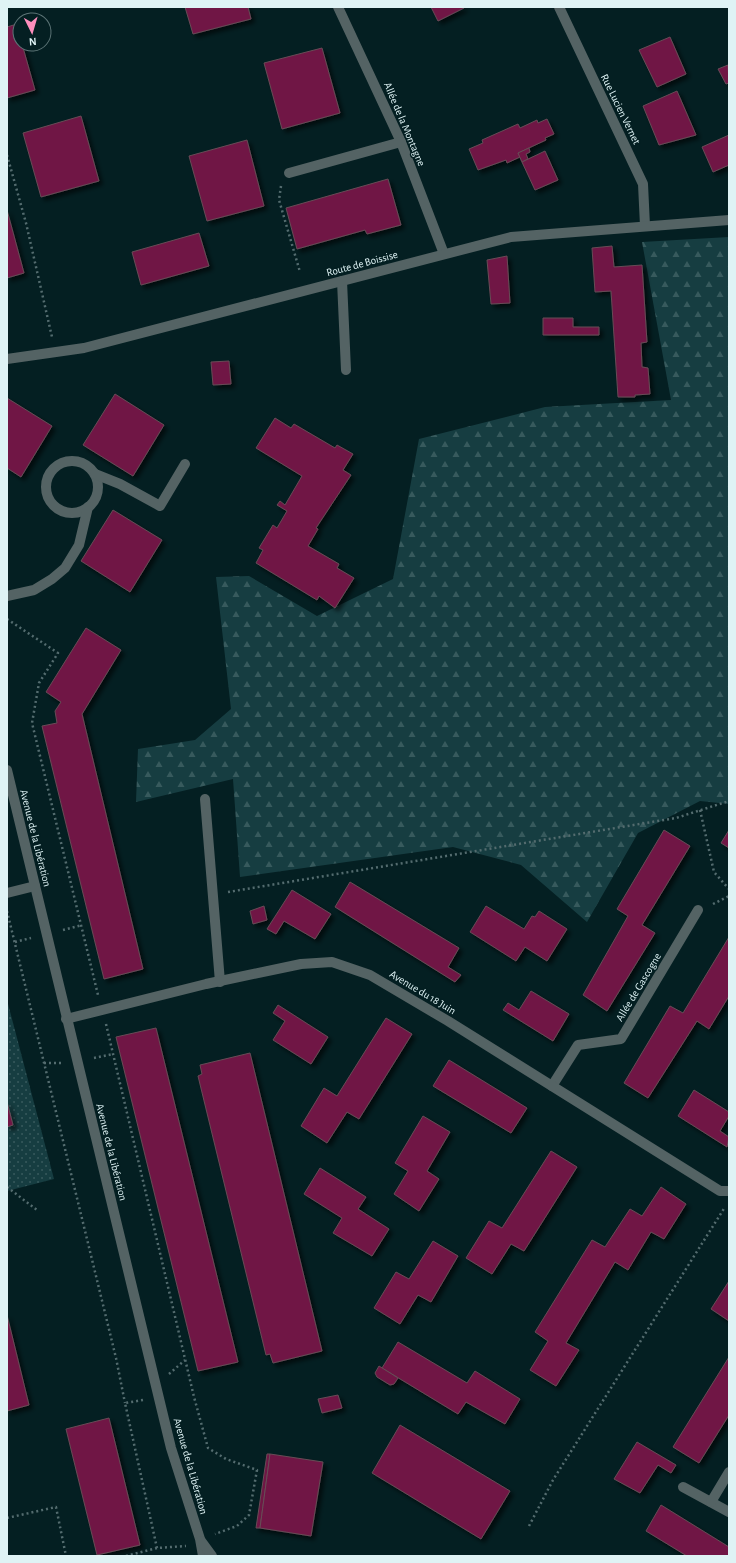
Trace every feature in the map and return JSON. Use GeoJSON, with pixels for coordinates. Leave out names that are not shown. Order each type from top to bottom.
{"type":"FeatureCollection","features":[{"type":"Feature","properties":{"kind":"street","name":"Allée de la Montagne"},"geometry":{"type":"LineString","coordinates":[[338,7],[401,142],[444,254]]}},
{"type":"Feature","properties":{"kind":"street","name":"Rue Lucien Vernet"},"geometry":{"type":"LineString","coordinates":[[558,7],[643,184],[646,226]]}},
{"type":"Feature","properties":{"kind":"street"},"geometry":{"type":"LineString","coordinates":[[289,172],[401,142]]}},
{"type":"Feature","properties":{"kind":"street","name":"Route de Boissise"},"geometry":{"type":"LineString","coordinates":[[7,359],[56,353],[169,327],[511,237],[729,220]]}},
{"type":"Feature","properties":{"kind":"street"},"geometry":{"type":"LineString","coordinates":[[342,281],[346,370]]}},
{"type":"Feature","properties":{"kind":"street"},"geometry":{"type":"LineString","coordinates":[[67,461],[81,462],[89,467],[95,474],[98,483],[98,492],[94,501],[88,508],[80,512],[71,513],[58,510],[48,500],[45,491],[45,482],[55,466],[67,461]]}},
{"type":"Feature","properties":{"kind":"street"},"geometry":{"type":"LineString","coordinates":[[95,474],[120,484],[160,506],[185,464]]}},
{"type":"Feature","properties":{"kind":"street"},"geometry":{"type":"LineString","coordinates":[[7,596],[34,590],[52,579],[65,568],[79,545],[88,508]]}},
{"type":"Feature","properties":{"kind":"street","name":"Avenue de la Libération"},"geometry":{"type":"LineString","coordinates":[[7,770],[171,1448],[200,1539],[203,1556]]}},
{"type":"Feature","properties":{"kind":"street"},"geometry":{"type":"LineString","coordinates":[[205,799],[220,982]]}},
{"type":"Feature","properties":{"kind":"street"},"geometry":{"type":"LineString","coordinates":[[7,893],[35,886]]}},
{"type":"Feature","properties":{"kind":"street","name":"Allée de Gascogne"},"geometry":{"type":"LineString","coordinates":[[552,1086],[578,1045],[621,1039],[698,910]]}},
{"type":"Feature","properties":{"kind":"street","name":"Avenue du 18 Juin"},"geometry":{"type":"LineString","coordinates":[[66,1019],[301,964],[332,962],[370,975],[448,1021],[720,1191],[729,1191]]}},
{"type":"Feature","properties":{"kind":"street"},"geometry":{"type":"LineString","coordinates":[[711,1502],[729,1472]]}},
{"type":"Feature","properties":{"kind":"street"},"geometry":{"type":"LineString","coordinates":[[683,1487],[729,1512]]}},
{"type":"Feature","properties":{"kind":"street","name":"Avenue de la Libération"},"geometry":{"type":"LineString","coordinates":[[200,1539],[212,1556]]}},
{"type":"Feature","properties":{"kind":"path"},"geometry":{"type":"LineString","coordinates":[[7,155],[26,222],[56,353]]}},
{"type":"Feature","properties":{"kind":"path"},"geometry":{"type":"LineString","coordinates":[[289,172],[282,180],[279,200],[300,272]]}},
{"type":"Feature","properties":{"kind":"path"},"geometry":{"type":"LineString","coordinates":[[7,619],[58,653],[39,684],[32,722],[101,1011],[106,1022],[185,1360],[208,1448],[226,1459],[256,1470],[249,1515],[237,1526],[200,1539],[185,1547],[157,1548],[126,1556]]}},
{"type":"Feature","properties":{"kind":"path"},"geometry":{"type":"LineString","coordinates":[[212,894],[255,889],[676,818],[729,801]]}},
{"type":"Feature","properties":{"kind":"path"},"geometry":{"type":"LineString","coordinates":[[700,810],[714,872],[729,889]]}},
{"type":"Feature","properties":{"kind":"path"},"geometry":{"type":"LineString","coordinates":[[7,911],[116,1358],[157,1548]]}},
{"type":"Feature","properties":{"kind":"path"},"geometry":{"type":"LineString","coordinates":[[7,1187],[37,1210]]}},
{"type":"Feature","properties":{"kind":"path"},"geometry":{"type":"LineString","coordinates":[[528,1526],[553,1480],[726,1205]]}},
{"type":"Feature","properties":{"kind":"path"},"geometry":{"type":"LineString","coordinates":[[125,1403],[142,1401],[185,1360]]}},
{"type":"Feature","properties":{"kind":"path"},"geometry":{"type":"LineString","coordinates":[[7,1518],[56,1507],[66,1556]]}},
{"type":"Feature","properties":{"kind":"green space"},"geometry":{"type":"Polygon","coordinates":[[[729,237],[729,804],[700,801],[638,833],[587,922],[521,865],[453,847],[240,877],[233,779],[136,802],[138,749],[195,740],[231,709],[216,577],[249,576],[317,616],[393,579],[419,439],[545,407],[671,400],[642,242],[729,237]]]}},
{"type":"Feature","properties":{"kind":"green space"},"geometry":{"type":"Polygon","coordinates":[[[7,1000],[54,1179],[7,1191],[7,1000]]]}},
{"type":"Feature","properties":{"kind":"building"},"geometry":{"type":"Polygon","coordinates":[[[185,7],[248,7],[251,19],[193,34],[185,7]]]}},
{"type":"Feature","properties":{"kind":"building"},"geometry":{"type":"Polygon","coordinates":[[[431,7],[464,7],[464,8],[438,21],[431,7]]]}},
{"type":"Feature","properties":{"kind":"building"},"geometry":{"type":"Polygon","coordinates":[[[12,26],[12,52],[24,52],[35,90],[7,98],[7,27],[12,26]]]}},
{"type":"Feature","properties":{"kind":"building"},"geometry":{"type":"Polygon","coordinates":[[[670,37],[686,74],[657,87],[639,50],[670,37]]]}},
{"type":"Feature","properties":{"kind":"building"},"geometry":{"type":"Polygon","coordinates":[[[322,48],[340,113],[282,129],[264,63],[322,48]]]}},
{"type":"Feature","properties":{"kind":"building"},"geometry":{"type":"Polygon","coordinates":[[[728,65],[729,83],[726,84],[718,69],[728,65]]]}},
{"type":"Feature","properties":{"kind":"building"},"geometry":{"type":"Polygon","coordinates":[[[677,91],[696,135],[659,145],[643,106],[677,91]]]}},
{"type":"Feature","properties":{"kind":"building"},"geometry":{"type":"Polygon","coordinates":[[[81,116],[99,181],[41,197],[23,133],[81,116]]]}},
{"type":"Feature","properties":{"kind":"building"},"geometry":{"type":"Polygon","coordinates":[[[547,119],[554,134],[545,138],[546,140],[518,153],[520,157],[507,163],[506,160],[478,170],[469,149],[483,143],[482,140],[518,124],[520,128],[537,120],[538,123],[547,119]]]}},
{"type":"Feature","properties":{"kind":"building"},"geometry":{"type":"Polygon","coordinates":[[[729,135],[729,165],[713,172],[702,147],[729,135]]]}},
{"type":"Feature","properties":{"kind":"building"},"geometry":{"type":"Polygon","coordinates":[[[247,140],[264,206],[207,221],[189,156],[247,140]]]}},
{"type":"Feature","properties":{"kind":"building"},"geometry":{"type":"Polygon","coordinates":[[[529,148],[530,152],[526,154],[528,159],[522,162],[518,153],[529,148]]]}},
{"type":"Feature","properties":{"kind":"building"},"geometry":{"type":"Polygon","coordinates":[[[545,151],[558,180],[535,190],[522,162],[545,151]]]}},
{"type":"Feature","properties":{"kind":"building"},"geometry":{"type":"Polygon","coordinates":[[[388,179],[401,225],[367,234],[365,230],[297,249],[286,208],[388,179]]]}},
{"type":"Feature","properties":{"kind":"building"},"geometry":{"type":"Polygon","coordinates":[[[7,210],[24,273],[7,278],[7,210]]]}},
{"type":"Feature","properties":{"kind":"building"},"geometry":{"type":"Polygon","coordinates":[[[199,233],[209,266],[141,285],[132,252],[199,233]]]}},
{"type":"Feature","properties":{"kind":"building"},"geometry":{"type":"Polygon","coordinates":[[[612,246],[614,267],[642,265],[647,342],[641,343],[642,367],[648,368],[650,394],[635,395],[635,397],[618,397],[611,291],[595,292],[592,248],[612,246]]]}},
{"type":"Feature","properties":{"kind":"building"},"geometry":{"type":"Polygon","coordinates":[[[507,256],[510,303],[491,304],[487,260],[507,256]]]}},
{"type":"Feature","properties":{"kind":"building"},"geometry":{"type":"Polygon","coordinates":[[[543,318],[573,318],[573,327],[599,327],[599,335],[543,335],[543,318]]]}},
{"type":"Feature","properties":{"kind":"building"},"geometry":{"type":"Polygon","coordinates":[[[229,361],[231,384],[213,385],[211,362],[229,361]]]}},
{"type":"Feature","properties":{"kind":"building"},"geometry":{"type":"Polygon","coordinates":[[[115,394],[164,425],[133,476],[83,445],[115,394]]]}},
{"type":"Feature","properties":{"kind":"building"},"geometry":{"type":"Polygon","coordinates":[[[7,398],[52,426],[21,477],[7,468],[7,398]]]}},
{"type":"Feature","properties":{"kind":"building"},"geometry":{"type":"Polygon","coordinates":[[[275,418],[291,428],[294,424],[335,448],[337,445],[353,454],[343,470],[351,475],[316,528],[318,529],[308,546],[339,564],[337,568],[354,578],[335,608],[319,596],[317,600],[256,563],[263,550],[259,548],[273,525],[277,528],[287,511],[277,505],[280,501],[285,505],[302,476],[256,448],[275,418]]]}},
{"type":"Feature","properties":{"kind":"building"},"geometry":{"type":"Polygon","coordinates":[[[113,510],[162,540],[130,592],[81,561],[113,510]]]}},
{"type":"Feature","properties":{"kind":"building"},"geometry":{"type":"Polygon","coordinates":[[[86,628],[121,650],[82,714],[143,969],[104,979],[42,726],[57,723],[55,711],[61,702],[46,692],[86,628]]]}},
{"type":"Feature","properties":{"kind":"building"},"geometry":{"type":"Polygon","coordinates":[[[664,830],[690,846],[642,925],[655,933],[607,1011],[583,995],[628,916],[617,909],[664,830]]]}},
{"type":"Feature","properties":{"kind":"building"},"geometry":{"type":"Polygon","coordinates":[[[729,830],[729,848],[721,843],[729,830]]]}},
{"type":"Feature","properties":{"kind":"building"},"geometry":{"type":"Polygon","coordinates":[[[350,882],[459,948],[448,967],[461,975],[455,982],[335,907],[350,882]]]}},
{"type":"Feature","properties":{"kind":"building"},"geometry":{"type":"Polygon","coordinates":[[[292,890],[331,914],[315,939],[284,921],[276,934],[267,929],[292,890]]]}},
{"type":"Feature","properties":{"kind":"building"},"geometry":{"type":"Polygon","coordinates":[[[264,906],[267,920],[253,924],[250,911],[264,906]]]}},
{"type":"Feature","properties":{"kind":"building"},"geometry":{"type":"Polygon","coordinates":[[[486,906],[524,929],[532,916],[535,917],[539,911],[567,929],[547,961],[525,947],[516,961],[470,932],[486,906]]]}},
{"type":"Feature","properties":{"kind":"building"},"geometry":{"type":"Polygon","coordinates":[[[729,937],[729,996],[709,1029],[697,1021],[648,1098],[624,1083],[670,1006],[683,1013],[729,937]]]}},
{"type":"Feature","properties":{"kind":"building"},"geometry":{"type":"Polygon","coordinates":[[[531,991],[569,1014],[553,1041],[503,1010],[508,1003],[519,1010],[531,991]]]}},
{"type":"Feature","properties":{"kind":"building"},"geometry":{"type":"Polygon","coordinates":[[[278,1005],[328,1037],[311,1064],[273,1040],[285,1021],[273,1013],[278,1005]]]}},
{"type":"Feature","properties":{"kind":"building"},"geometry":{"type":"Polygon","coordinates":[[[386,1018],[412,1034],[359,1119],[347,1112],[327,1143],[301,1126],[324,1088],[337,1096],[386,1018]]]}},
{"type":"Feature","properties":{"kind":"building"},"geometry":{"type":"Polygon","coordinates":[[[156,1028],[238,1362],[198,1371],[116,1037],[156,1028]]]}},
{"type":"Feature","properties":{"kind":"building"},"geometry":{"type":"Polygon","coordinates":[[[250,1053],[322,1351],[273,1363],[270,1354],[266,1355],[198,1076],[202,1074],[200,1065],[250,1053]]]}},
{"type":"Feature","properties":{"kind":"building"},"geometry":{"type":"Polygon","coordinates":[[[449,1060],[527,1108],[511,1133],[433,1086],[449,1060]]]}},
{"type":"Feature","properties":{"kind":"building"},"geometry":{"type":"Polygon","coordinates":[[[694,1090],[729,1112],[729,1116],[720,1131],[729,1137],[727,1147],[678,1116],[694,1090]]]}},
{"type":"Feature","properties":{"kind":"building"},"geometry":{"type":"Polygon","coordinates":[[[7,1102],[13,1125],[7,1127],[7,1102]]]}},
{"type":"Feature","properties":{"kind":"building"},"geometry":{"type":"Polygon","coordinates":[[[423,1116],[450,1132],[427,1171],[439,1179],[419,1211],[394,1194],[408,1171],[395,1163],[423,1116]]]}},
{"type":"Feature","properties":{"kind":"building"},"geometry":{"type":"Polygon","coordinates":[[[551,1151],[577,1167],[524,1251],[511,1244],[492,1274],[466,1258],[489,1221],[502,1228],[551,1151]]]}},
{"type":"Feature","properties":{"kind":"building"},"geometry":{"type":"Polygon","coordinates":[[[320,1168],[366,1197],[358,1209],[389,1229],[372,1256],[333,1233],[342,1218],[304,1194],[320,1168]]]}},
{"type":"Feature","properties":{"kind":"building"},"geometry":{"type":"Polygon","coordinates":[[[661,1187],[686,1204],[664,1239],[651,1232],[628,1270],[615,1262],[566,1343],[579,1350],[556,1386],[530,1370],[548,1341],[535,1332],[592,1240],[605,1247],[630,1209],[642,1216],[661,1187]]]}},
{"type":"Feature","properties":{"kind":"building"},"geometry":{"type":"Polygon","coordinates":[[[433,1241],[458,1256],[431,1302],[418,1295],[400,1324],[374,1308],[396,1272],[409,1279],[433,1241]]]}},
{"type":"Feature","properties":{"kind":"building"},"geometry":{"type":"Polygon","coordinates":[[[729,1281],[729,1321],[711,1309],[729,1281]]]}},
{"type":"Feature","properties":{"kind":"building"},"geometry":{"type":"Polygon","coordinates":[[[7,1315],[29,1405],[7,1411],[7,1315]]]}},
{"type":"Feature","properties":{"kind":"building"},"geometry":{"type":"Polygon","coordinates":[[[398,1342],[467,1383],[475,1371],[520,1399],[505,1424],[466,1402],[458,1414],[382,1368],[398,1342]]]}},
{"type":"Feature","properties":{"kind":"building"},"geometry":{"type":"Polygon","coordinates":[[[729,1357],[729,1415],[699,1463],[673,1447],[729,1357]]]}},
{"type":"Feature","properties":{"kind":"building"},"geometry":{"type":"Polygon","coordinates":[[[379,1366],[398,1378],[394,1384],[390,1385],[377,1377],[375,1373],[379,1366]]]}},
{"type":"Feature","properties":{"kind":"building"},"geometry":{"type":"Polygon","coordinates":[[[338,1395],[342,1408],[322,1413],[318,1399],[338,1395]]]}},
{"type":"Feature","properties":{"kind":"building"},"geometry":{"type":"Polygon","coordinates":[[[109,1418],[140,1545],[97,1555],[66,1429],[109,1418]]]}},
{"type":"Feature","properties":{"kind":"building"},"geometry":{"type":"Polygon","coordinates":[[[400,1425],[510,1491],[481,1539],[372,1473],[400,1425]]]}},
{"type":"Feature","properties":{"kind":"building"},"geometry":{"type":"Polygon","coordinates":[[[637,1442],[676,1465],[671,1473],[658,1465],[640,1493],[614,1479],[637,1442]]]}},
{"type":"Feature","properties":{"kind":"building"},"geometry":{"type":"Polygon","coordinates":[[[267,1454],[270,1454],[260,1528],[256,1528],[267,1454]]]}},
{"type":"Feature","properties":{"kind":"building"},"geometry":{"type":"Polygon","coordinates":[[[270,1454],[323,1462],[311,1536],[260,1528],[270,1454]]]}},
{"type":"Feature","properties":{"kind":"building"},"geometry":{"type":"Polygon","coordinates":[[[661,1505],[729,1547],[729,1556],[687,1556],[646,1531],[661,1505]]]}}]}
